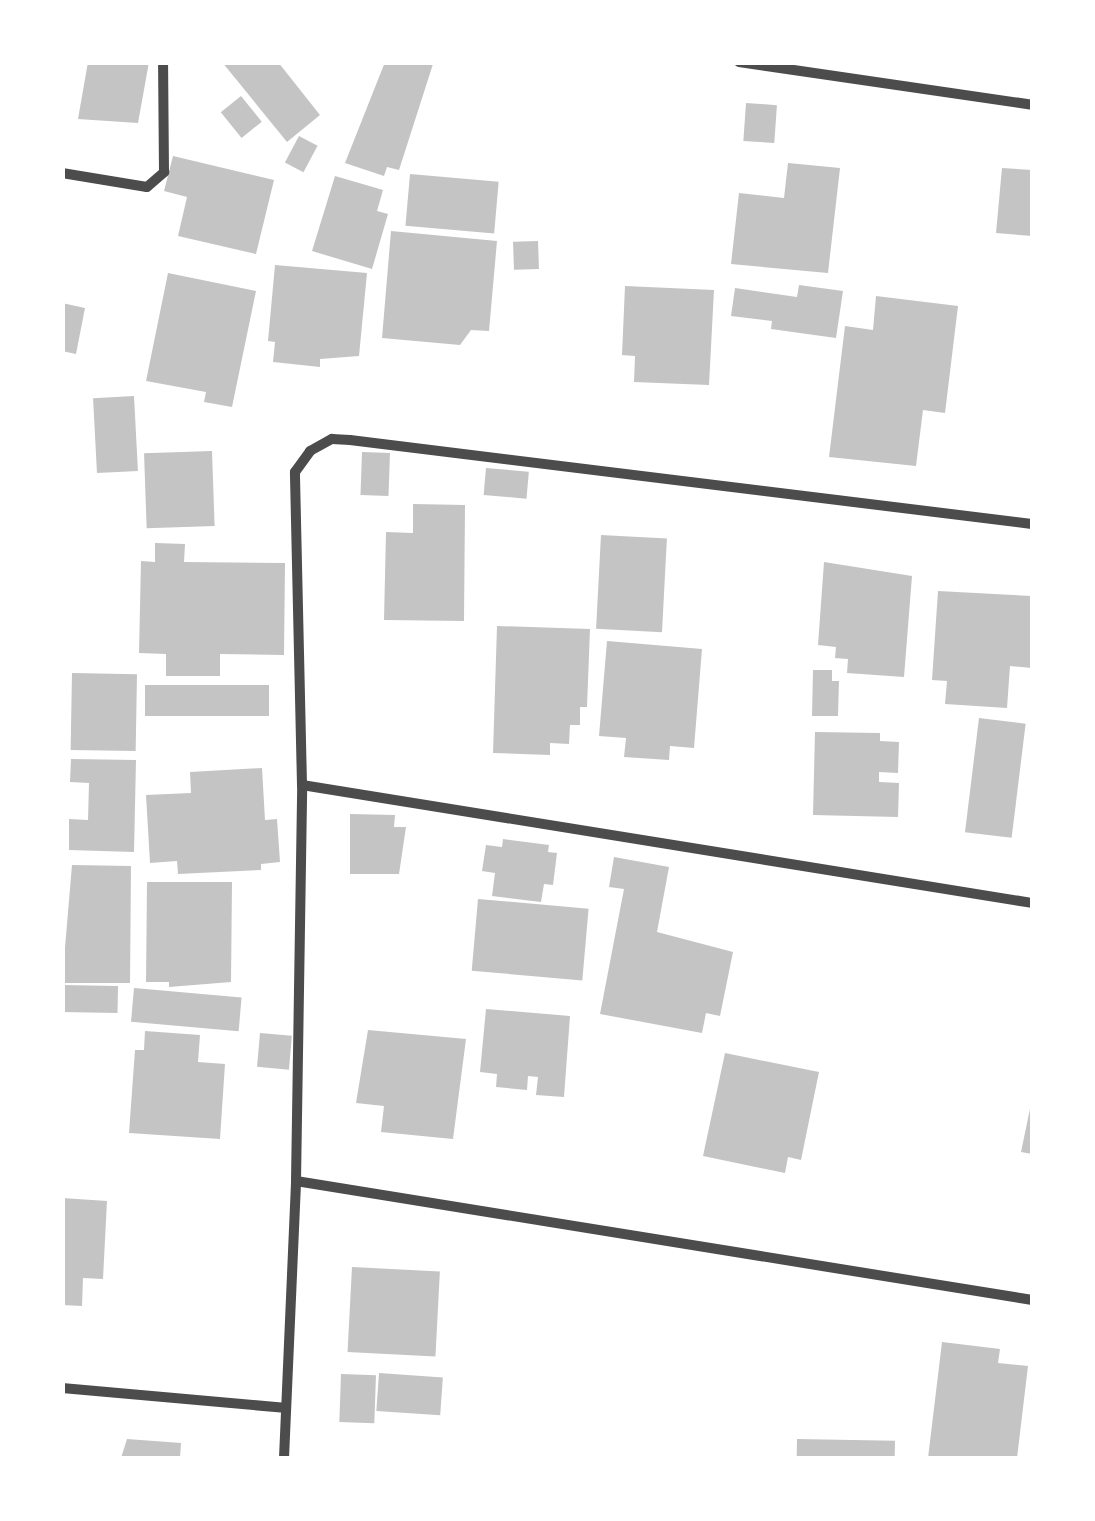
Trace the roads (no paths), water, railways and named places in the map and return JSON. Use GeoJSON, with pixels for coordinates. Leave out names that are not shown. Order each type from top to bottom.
{"type":"FeatureCollection","features":[{"type":"Feature","properties":{"kind":"street"},"geometry":{"type":"LineString","coordinates":[[62,173],[147,187],[164,172],[162,62]]}},
{"type":"Feature","properties":{"kind":"street"},"geometry":{"type":"LineString","coordinates":[[740,62],[1032,105]]}},
{"type":"Feature","properties":{"kind":"street"},"geometry":{"type":"LineString","coordinates":[[284,1458],[296,1181],[302,784],[294,472],[310,451],[332,439],[1032,524]]}},
{"type":"Feature","properties":{"kind":"street"},"geometry":{"type":"LineString","coordinates":[[302,784],[1032,903]]}},
{"type":"Feature","properties":{"kind":"street"},"geometry":{"type":"LineString","coordinates":[[296,1181],[1032,1300]]}},
{"type":"Feature","properties":{"kind":"street"},"geometry":{"type":"LineString","coordinates":[[62,1388],[284,1408]]}}]}
